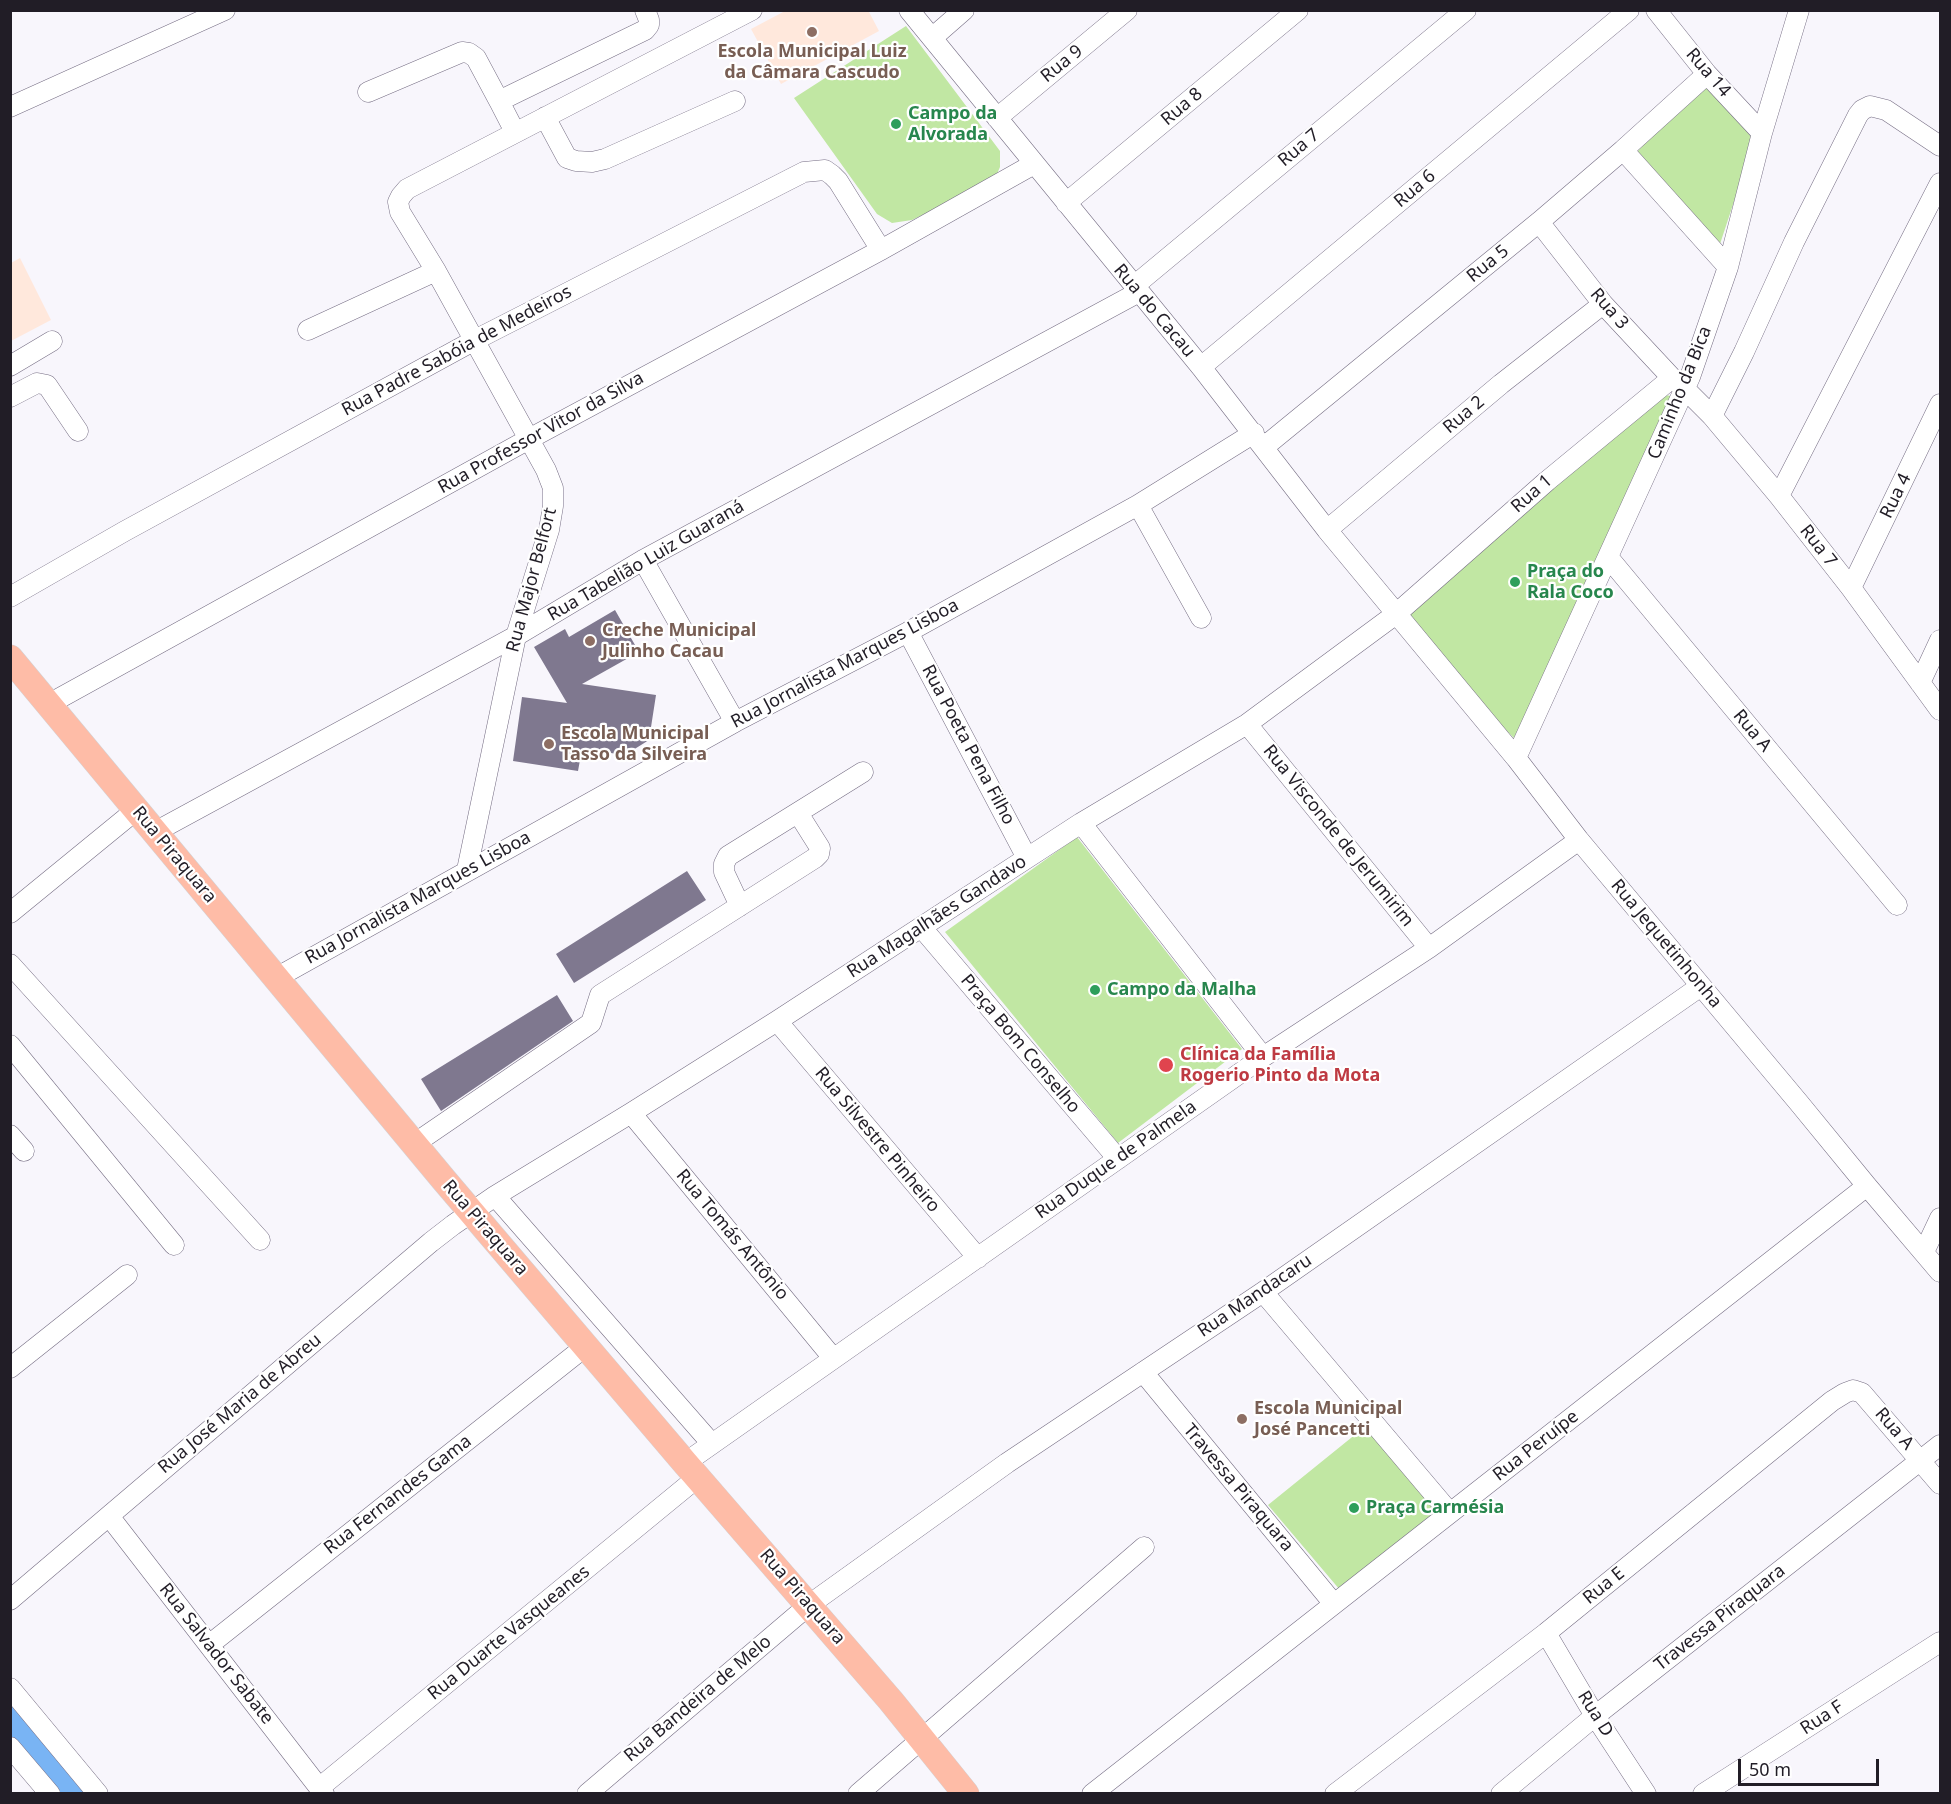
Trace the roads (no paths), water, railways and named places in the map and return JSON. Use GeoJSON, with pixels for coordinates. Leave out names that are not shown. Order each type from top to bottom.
{"type":"FeatureCollection","features":[{"type":"Feature","properties":{"kind":"main road","name":"Rua Piraquara"},"geometry":{"type":"LineString","coordinates":[[10,658],[471,1212],[891,1701],[966,1794]]}},
{"type":"Feature","properties":{"kind":"street"},"geometry":{"type":"LineString","coordinates":[[10,107],[225,10]]}},
{"type":"Feature","properties":{"kind":"street"},"geometry":{"type":"LineString","coordinates":[[499,101],[645,30],[649,25],[645,10]]}},
{"type":"Feature","properties":{"kind":"street"},"geometry":{"type":"LineString","coordinates":[[368,92],[462,52],[468,53],[476,58],[515,132],[752,10]]}},
{"type":"Feature","properties":{"kind":"street","name":"Rua do Cacau"},"geometry":{"type":"LineString","coordinates":[[909,10],[1201,367],[1327,530],[1396,614]]}},
{"type":"Feature","properties":{"kind":"street"},"geometry":{"type":"LineString","coordinates":[[932,38],[964,10]]}},
{"type":"Feature","properties":{"kind":"street","name":"Rua 9"},"geometry":{"type":"LineString","coordinates":[[997,118],[1127,10]]}},
{"type":"Feature","properties":{"kind":"street","name":"Rua 8"},"geometry":{"type":"LineString","coordinates":[[1066,203],[1298,10]]}},
{"type":"Feature","properties":{"kind":"street","name":"Rua 7"},"geometry":{"type":"LineString","coordinates":[[1136,289],[1466,10]]}},
{"type":"Feature","properties":{"kind":"street","name":"Rua 6"},"geometry":{"type":"LineString","coordinates":[[1201,367],[1629,10]]}},
{"type":"Feature","properties":{"kind":"street","name":"Rua 14"},"geometry":{"type":"LineString","coordinates":[[1656,10],[1707,74],[1762,133]]}},
{"type":"Feature","properties":{"kind":"street","name":"Caminho da Bica"},"geometry":{"type":"LineString","coordinates":[[1516,758],[1608,557],[1728,267],[1762,133],[1798,10]]}},
{"type":"Feature","properties":{"kind":"street","name":"Rua 5"},"geometry":{"type":"LineString","coordinates":[[1259,440],[1539,222],[1707,74]]}},
{"type":"Feature","properties":{"kind":"street"},"geometry":{"type":"LineString","coordinates":[[545,117],[567,158],[592,162],[605,159],[735,101]]}},
{"type":"Feature","properties":{"kind":"street"},"geometry":{"type":"LineString","coordinates":[[1712,416],[1794,242],[1862,110],[1870,106],[1886,110],[1941,146]]}},
{"type":"Feature","properties":{"kind":"street","name":"Rua Major Belfort"},"geometry":{"type":"LineString","coordinates":[[467,870],[516,636],[549,530],[553,488],[546,470],[475,340],[400,212],[398,202],[407,189],[515,132]]}},
{"type":"Feature","properties":{"kind":"street"},"geometry":{"type":"LineString","coordinates":[[1623,150],[1728,267]]}},
{"type":"Feature","properties":{"kind":"street","name":"Rua Professor Vitor da Silva"},"geometry":{"type":"LineString","coordinates":[[49,704],[529,439],[881,250],[1034,164]]}},
{"type":"Feature","properties":{"kind":"street","name":"Rua Padre Sabóia de Medeiros"},"geometry":{"type":"LineString","coordinates":[[10,597],[125,531],[475,340],[804,172],[825,170],[838,181],[881,250]]}},
{"type":"Feature","properties":{"kind":"street"},"geometry":{"type":"LineString","coordinates":[[1779,496],[1941,183]]}},
{"type":"Feature","properties":{"kind":"street","name":"Rua 3"},"geometry":{"type":"LineString","coordinates":[[1539,222],[1604,304],[1678,384]]}},
{"type":"Feature","properties":{"kind":"street"},"geometry":{"type":"LineString","coordinates":[[308,330],[436,271]]}},
{"type":"Feature","properties":{"kind":"street","name":"Rua Tabelião Luiz Guaraná"},"geometry":{"type":"LineString","coordinates":[[155,832],[516,636],[643,560],[1136,289]]}},
{"type":"Feature","properties":{"kind":"street","name":"Rua 2"},"geometry":{"type":"LineString","coordinates":[[1327,530],[1500,384],[1604,304]]}},
{"type":"Feature","properties":{"kind":"street"},"geometry":{"type":"LineString","coordinates":[[10,366],[52,341]]}},
{"type":"Feature","properties":{"kind":"street"},"geometry":{"type":"LineString","coordinates":[[10,397],[37,383],[47,386],[78,431]]}},
{"type":"Feature","properties":{"kind":"street","name":"Rua 7"},"geometry":{"type":"LineString","coordinates":[[1678,384],[1712,416],[1779,496],[1851,588],[1941,710]]}},
{"type":"Feature","properties":{"kind":"street","name":"Rua 1"},"geometry":{"type":"LineString","coordinates":[[1396,614],[1547,481],[1678,384]]}},
{"type":"Feature","properties":{"kind":"street","name":"Rua 4"},"geometry":{"type":"LineString","coordinates":[[1851,588],[1941,404]]}},
{"type":"Feature","properties":{"kind":"street","name":"Rua Jornalista Marques Lisboa"},"geometry":{"type":"LineString","coordinates":[[276,978],[735,722],[908,632],[1259,440]]}},
{"type":"Feature","properties":{"kind":"street"},"geometry":{"type":"LineString","coordinates":[[1138,505],[1201,618]]}},
{"type":"Feature","properties":{"kind":"street","name":"Rua A"},"geometry":{"type":"LineString","coordinates":[[1608,557],[1897,905]]}},
{"type":"Feature","properties":{"kind":"street"},"geometry":{"type":"LineString","coordinates":[[643,560],[735,722]]}},
{"type":"Feature","properties":{"kind":"street","name":"Rua Magalhães Gandavo"},"geometry":{"type":"LineString","coordinates":[[471,1212],[777,1021],[1081,824],[1247,724],[1396,614]]}},
{"type":"Feature","properties":{"kind":"street","name":"Rua Jequetinhonha"},"geometry":{"type":"LineString","coordinates":[[1396,614],[1516,758],[1579,840],[1941,1272]]}},
{"type":"Feature","properties":{"kind":"street","name":"Rua Poeta Pena Filho"},"geometry":{"type":"LineString","coordinates":[[908,632],[1027,858]]}},
{"type":"Feature","properties":{"kind":"street"},"geometry":{"type":"LineString","coordinates":[[1920,683],[1941,640]]}},
{"type":"Feature","properties":{"kind":"street","name":"Rua Visconde de Jerumirim"},"geometry":{"type":"LineString","coordinates":[[1247,724],[1429,948]]}},
{"type":"Feature","properties":{"kind":"street"},"geometry":{"type":"LineString","coordinates":[[740,906],[724,872],[724,864],[728,855],[863,772]]}},
{"type":"Feature","properties":{"kind":"street"},"geometry":{"type":"LineString","coordinates":[[10,913],[136,810]]}},
{"type":"Feature","properties":{"kind":"street"},"geometry":{"type":"LineString","coordinates":[[414,1144],[591,1023],[600,995],[815,858],[820,848],[798,813]]}},
{"type":"Feature","properties":{"kind":"street"},"geometry":{"type":"LineString","coordinates":[[1081,824],[1263,1057]]}},
{"type":"Feature","properties":{"kind":"street","name":"Rua Duque de Palmela"},"geometry":{"type":"LineString","coordinates":[[692,1470],[712,1444],[833,1358],[1263,1057],[1429,948],[1579,840]]}},
{"type":"Feature","properties":{"kind":"street","name":"Praça Bom Conselho"},"geometry":{"type":"LineString","coordinates":[[922,928],[1118,1159]]}},
{"type":"Feature","properties":{"kind":"street"},"geometry":{"type":"LineString","coordinates":[[10,964],[260,1240]]}},
{"type":"Feature","properties":{"kind":"street","name":"Rua Mandacaru"},"geometry":{"type":"LineString","coordinates":[[809,1605],[1007,1463],[1263,1292],[1701,986]]}},
{"type":"Feature","properties":{"kind":"street","name":"Rua Silvestre Pinheiro"},"geometry":{"type":"LineString","coordinates":[[777,1021],[978,1258]]}},
{"type":"Feature","properties":{"kind":"street"},"geometry":{"type":"LineString","coordinates":[[10,1045],[174,1245]]}},
{"type":"Feature","properties":{"kind":"street","name":"Rua Tomás Antônio"},"geometry":{"type":"LineString","coordinates":[[631,1113],[833,1358]]}},
{"type":"Feature","properties":{"kind":"street"},"geometry":{"type":"LineString","coordinates":[[10,1135],[24,1151]]}},
{"type":"Feature","properties":{"kind":"street","name":"Rua Peruípe"},"geometry":{"type":"LineString","coordinates":[[1092,1794],[1867,1186]]}},
{"type":"Feature","properties":{"kind":"street"},"geometry":{"type":"LineString","coordinates":[[495,1196],[712,1444]]}},
{"type":"Feature","properties":{"kind":"street","name":"Rua José Maria de Abreu"},"geometry":{"type":"LineString","coordinates":[[10,1599],[431,1242],[471,1212]]}},
{"type":"Feature","properties":{"kind":"street"},"geometry":{"type":"LineString","coordinates":[[1924,1252],[1941,1218]]}},
{"type":"Feature","properties":{"kind":"street"},"geometry":{"type":"LineString","coordinates":[[10,1368],[127,1275]]}},
{"type":"Feature","properties":{"kind":"street"},"geometry":{"type":"LineString","coordinates":[[1263,1292],[1450,1513]]}},
{"type":"Feature","properties":{"kind":"street","name":"Rua Fernandes Gama"},"geometry":{"type":"LineString","coordinates":[[209,1645],[586,1346]]}},
{"type":"Feature","properties":{"kind":"street","name":"Travessa Piraquara"},"geometry":{"type":"LineString","coordinates":[[1143,1372],[1334,1604]]}},
{"type":"Feature","properties":{"kind":"street","name":"Rua E"},"geometry":{"type":"LineString","coordinates":[[1335,1794],[1546,1633],[1832,1401],[1853,1390],[1862,1393],[1871,1402]]}},
{"type":"Feature","properties":{"kind":"street","name":"Rua A"},"geometry":{"type":"LineString","coordinates":[[1871,1402],[1941,1484]]}},
{"type":"Feature","properties":{"kind":"street","name":"Travessa Piraquara"},"geometry":{"type":"LineString","coordinates":[[1501,1794],[1595,1716],[1941,1445]]}},
{"type":"Feature","properties":{"kind":"street","name":"Rua Duarte Vasqueanes"},"geometry":{"type":"LineString","coordinates":[[321,1791],[692,1470]]}},
{"type":"Feature","properties":{"kind":"street","name":"Rua Salvador Sabate"},"geometry":{"type":"LineString","coordinates":[[109,1516],[321,1791]]}},
{"type":"Feature","properties":{"kind":"street"},"geometry":{"type":"LineString","coordinates":[[858,1794],[1144,1547]]}},
{"type":"Feature","properties":{"kind":"street","name":"Rua Bandeira de Melo"},"geometry":{"type":"LineString","coordinates":[[587,1794],[809,1605]]}},
{"type":"Feature","properties":{"kind":"street","name":"Rua D"},"geometry":{"type":"LineString","coordinates":[[1546,1633],[1595,1716],[1646,1794]]}},
{"type":"Feature","properties":{"kind":"street","name":"Rua F"},"geometry":{"type":"LineString","coordinates":[[1703,1794],[1941,1642]]}},
{"type":"Feature","properties":{"kind":"street"},"geometry":{"type":"LineString","coordinates":[[10,1688],[98,1794]]}},
{"type":"Feature","properties":{"kind":"street"},"geometry":{"type":"LineString","coordinates":[[10,1747],[50,1794]]}},
{"type":"Feature","properties":{"kind":"waterway"},"geometry":{"type":"LineString","coordinates":[[10,1718],[74,1794]]}},
{"type":"Feature","properties":{"kind":"place","name":"Escola Municipal Luiz da Câmara Cascudo"},"geometry":{"type":"Point","coordinates":[812,32]}},
{"type":"Feature","properties":{"kind":"place","name":"Campo da Alvorada"},"geometry":{"type":"Point","coordinates":[896,124]}},
{"type":"Feature","properties":{"kind":"place","name":"Praça do Rala Coco"},"geometry":{"type":"Point","coordinates":[1515,582]}},
{"type":"Feature","properties":{"kind":"place","name":"Creche Municipal Julinho Cacau"},"geometry":{"type":"Point","coordinates":[590,641]}},
{"type":"Feature","properties":{"kind":"place","name":"Escola Municipal Tasso da Silveira"},"geometry":{"type":"Point","coordinates":[549,744]}},
{"type":"Feature","properties":{"kind":"place","name":"Campo da Malha"},"geometry":{"type":"Point","coordinates":[1095,990]}},
{"type":"Feature","properties":{"kind":"place","name":"Clínica da Família Rogerio Pinto da Mota"},"geometry":{"type":"Point","coordinates":[1166,1065]}},
{"type":"Feature","properties":{"kind":"place","name":"Escola Municipal José Pancetti"},"geometry":{"type":"Point","coordinates":[1242,1419]}},
{"type":"Feature","properties":{"kind":"place","name":"Praça Carmésia"},"geometry":{"type":"Point","coordinates":[1354,1508]}}]}
